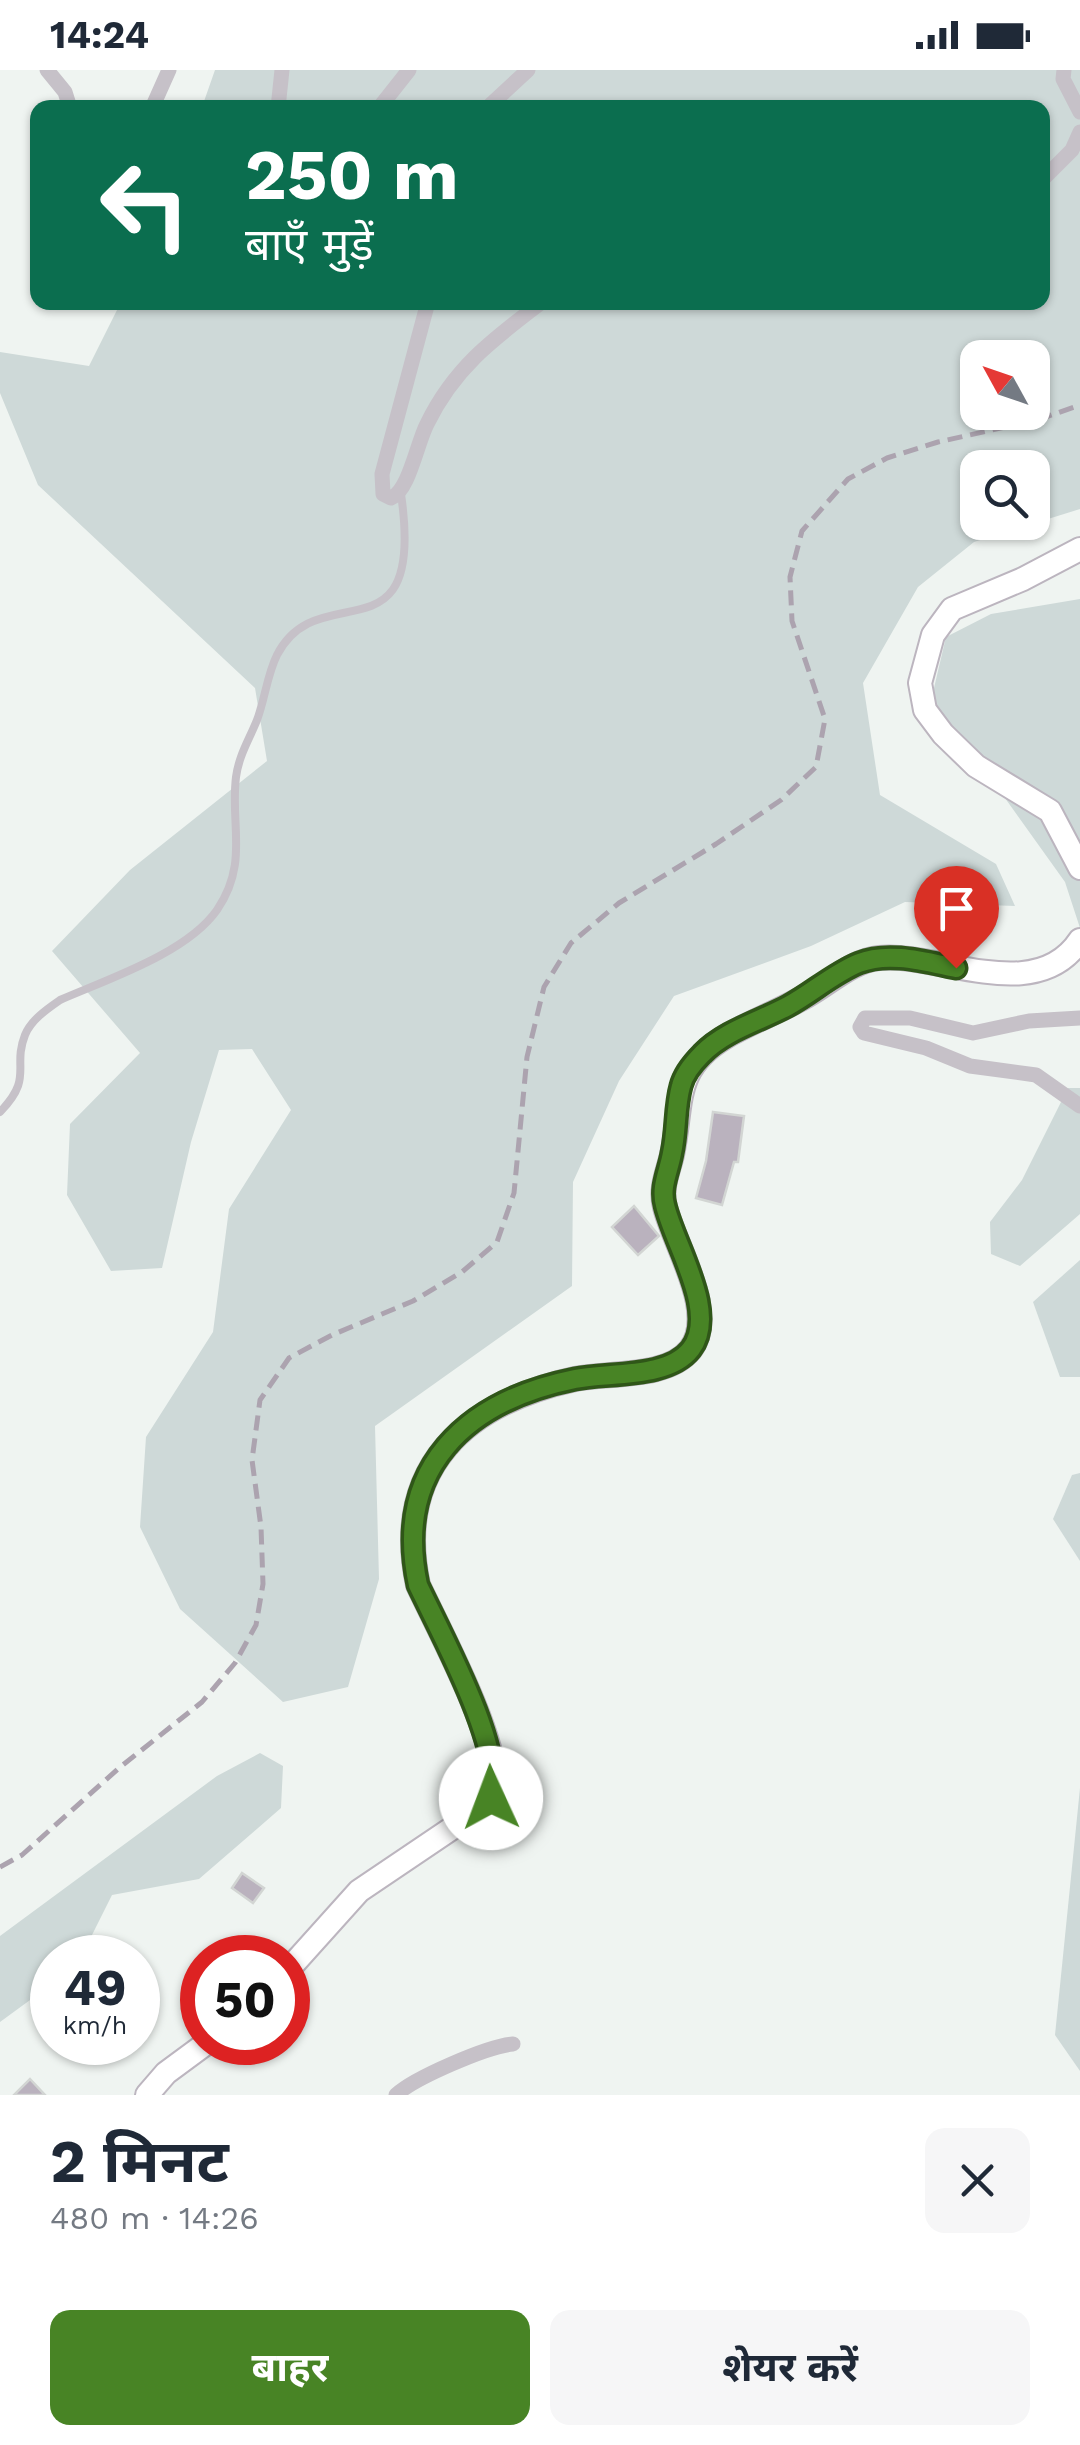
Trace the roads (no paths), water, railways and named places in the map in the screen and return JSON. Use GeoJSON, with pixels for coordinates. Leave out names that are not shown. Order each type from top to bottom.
{"type":"FeatureCollection","features":[{"type":"Feature","properties":{"kind":"main road"},"geometry":{"type":"LineString","coordinates":[[1080,549],[1023,580],[952,609],[933,635],[920,683],[925,710],[943,734],[976,766],[1050,811],[1080,868]]}},
{"type":"Feature","properties":{"kind":"main road"},"geometry":{"type":"LineString","coordinates":[[310,1945],[358,1891],[482,1808],[495,1785],[481,1726],[418,1585],[413,1563],[418,1495],[436,1456],[458,1432],[533,1391],[578,1378],[626,1374],[678,1361],[698,1335],[700,1302],[663,1197],[681,1084],[690,1067],[723,1038],[860,963],[881,958],[977,972],[1020,973],[1063,958],[1080,940]]}},
{"type":"Feature","properties":{"kind":"main road"},"geometry":{"type":"LineString","coordinates":[[147,2095],[180,2063]]}},
{"type":"Feature","properties":{"kind":"street"},"geometry":{"type":"LineString","coordinates":[[47,70],[68,100]]}},
{"type":"Feature","properties":{"kind":"street"},"geometry":{"type":"LineString","coordinates":[[155,100],[168,70]]}},
{"type":"Feature","properties":{"kind":"street"},"geometry":{"type":"LineString","coordinates":[[279,100],[282,70]]}},
{"type":"Feature","properties":{"kind":"street"},"geometry":{"type":"LineString","coordinates":[[385,100],[409,70]]}},
{"type":"Feature","properties":{"kind":"street"},"geometry":{"type":"LineString","coordinates":[[496,100],[528,70]]}},
{"type":"Feature","properties":{"kind":"street"},"geometry":{"type":"LineString","coordinates":[[1064,70],[1063,79],[1080,112]]}},
{"type":"Feature","properties":{"kind":"street"},"geometry":{"type":"LineString","coordinates":[[1050,172],[1072,150],[1080,132]]}},
{"type":"Feature","properties":{"kind":"street"},"geometry":{"type":"LineString","coordinates":[[426,310],[382,474],[383,494],[391,498],[400,494],[438,401],[465,364],[532,310]]}},
{"type":"Feature","properties":{"kind":"street"},"geometry":{"type":"LineString","coordinates":[[1080,1018],[1029,1020],[973,1033],[898,1018],[865,1018],[860,1027],[864,1032],[926,1048],[970,1066],[1036,1075],[1080,1106]]}},
{"type":"Feature","properties":{"kind":"street"},"geometry":{"type":"LineString","coordinates":[[396,2095],[472,2056],[513,2044]]}},
{"type":"Feature","properties":{"kind":"lane"},"geometry":{"type":"LineString","coordinates":[[0,1112],[13,1098],[20,1082],[25,1036],[43,1012],[60,1000],[192,937],[218,908],[236,860],[239,757],[255,724],[274,661],[285,642],[308,624],[389,596],[404,567],[400,494]]}},
{"type":"Feature","properties":{"kind":"railway"},"geometry":{"type":"LineString","coordinates":[[0,1867],[22,1855],[119,1768],[202,1702],[235,1663],[256,1625],[263,1584],[261,1527],[252,1460],[260,1400],[289,1358],[413,1301],[462,1272],[497,1242],[514,1193],[527,1057],[544,987],[571,943],[619,903],[781,800],[816,767],[825,719],[792,621],[790,577],[802,531],[848,479],[887,458],[1037,420],[1080,405]]}}]}
